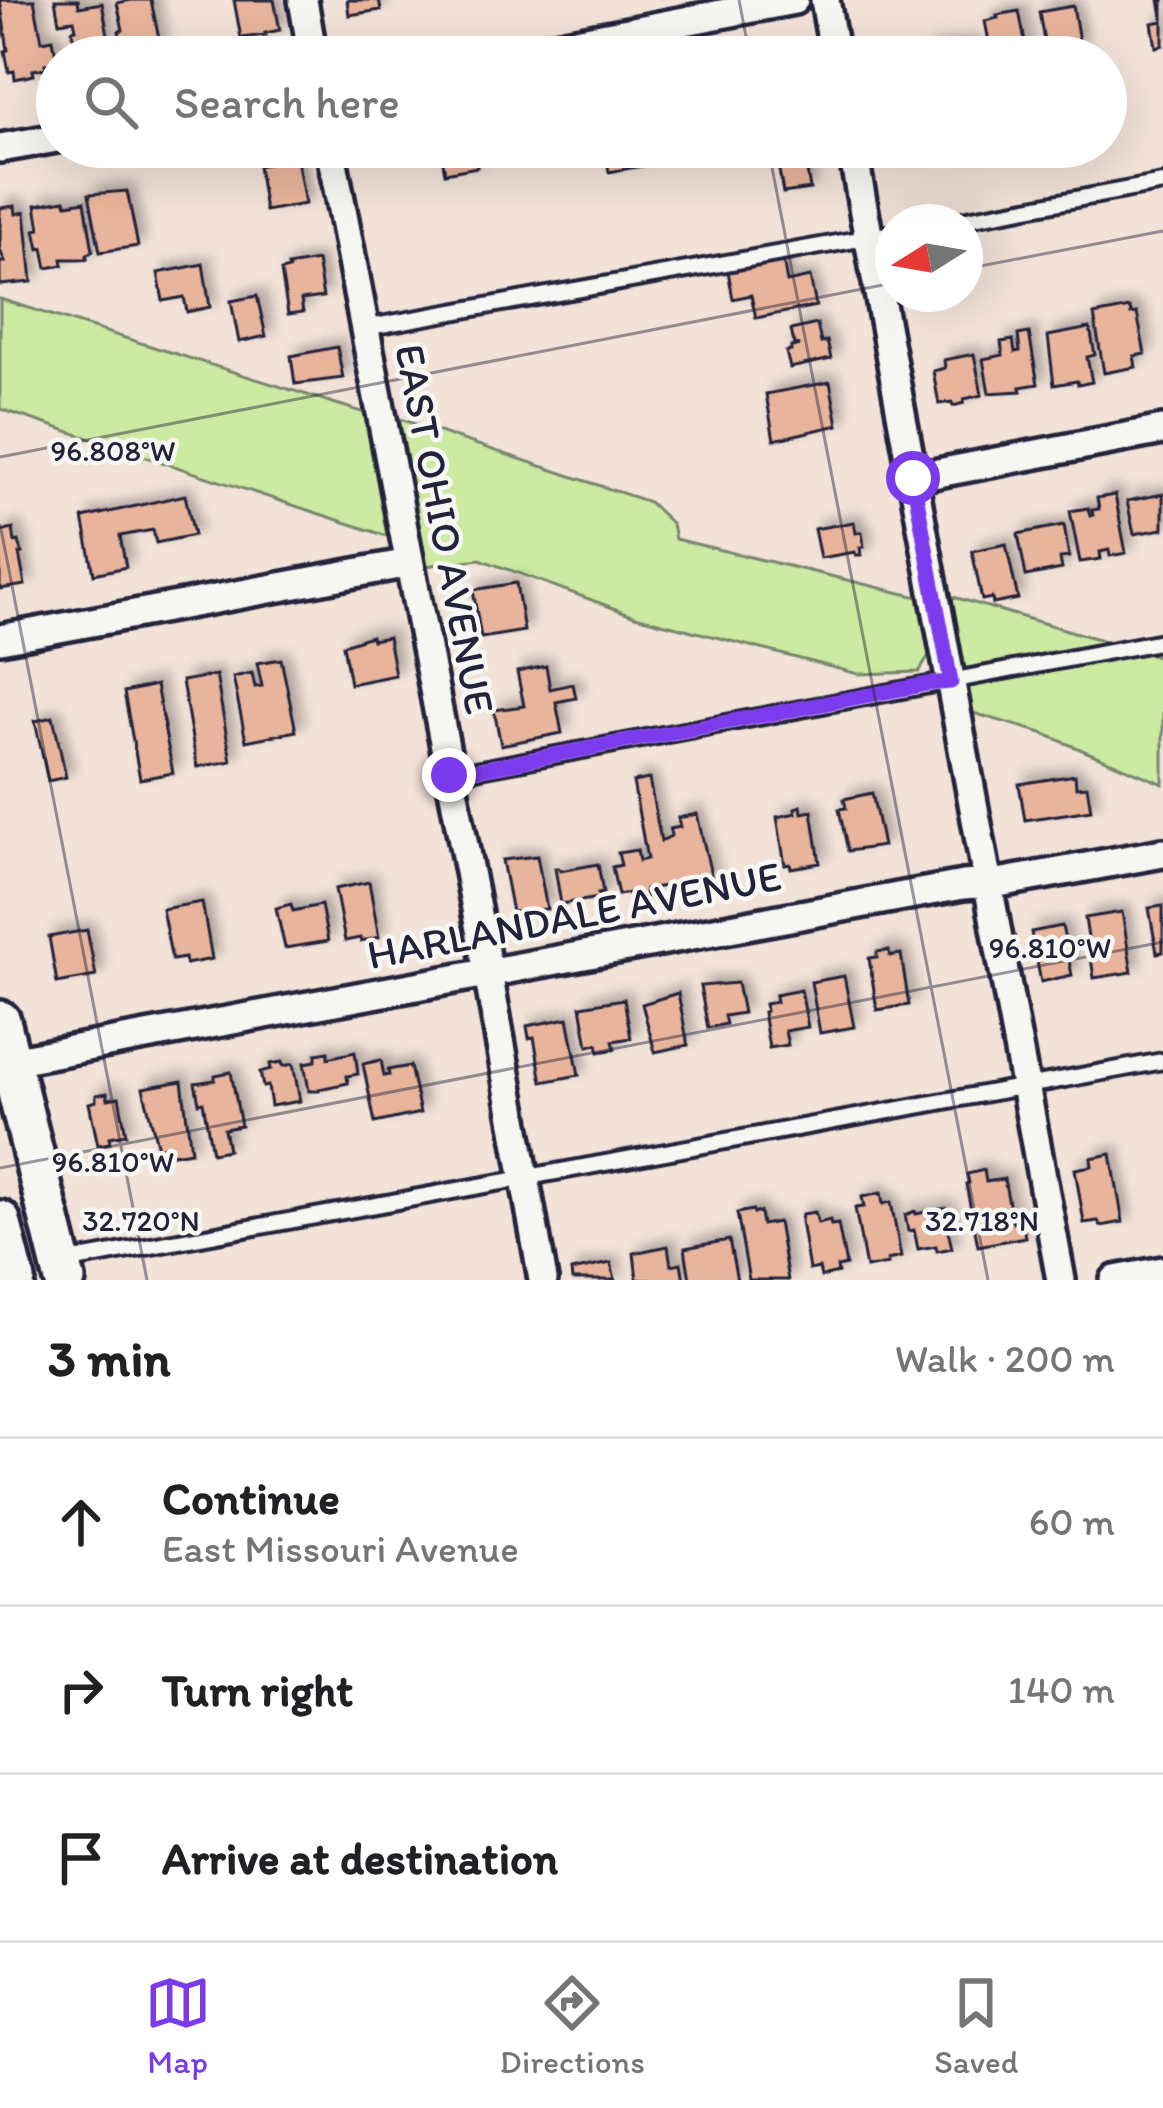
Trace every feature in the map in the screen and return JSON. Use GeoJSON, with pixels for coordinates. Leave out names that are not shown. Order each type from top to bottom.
{"type":"FeatureCollection","features":[{"type":"Feature","properties":{"kind":"main road"},"geometry":{"type":"LineString","coordinates":[[0,1021],[5,1062],[63,1272]]}},
{"type":"Feature","properties":{"kind":"main road"},"geometry":{"type":"LineString","coordinates":[[0,1221],[9,1276]]}},
{"type":"Feature","properties":{"kind":"street"},"geometry":{"type":"LineString","coordinates":[[303,0],[309,36]]}},
{"type":"Feature","properties":{"kind":"street"},"geometry":{"type":"LineString","coordinates":[[607,36],[794,0]]}},
{"type":"Feature","properties":{"kind":"street"},"geometry":{"type":"LineString","coordinates":[[825,0],[832,36]]}},
{"type":"Feature","properties":{"kind":"street"},"geometry":{"type":"LineString","coordinates":[[0,148],[36,142]]}},
{"type":"Feature","properties":{"kind":"street","name":"EAST OHIO AVENUE"},"geometry":{"type":"LineString","coordinates":[[334,168],[543,1280]]}},
{"type":"Feature","properties":{"kind":"street"},"geometry":{"type":"LineString","coordinates":[[859,168],[875,217]]}},
{"type":"Feature","properties":{"kind":"street"},"geometry":{"type":"LineString","coordinates":[[891,312],[913,478],[1060,1280]]}},
{"type":"Feature","properties":{"kind":"street"},"geometry":{"type":"LineString","coordinates":[[913,478],[1163,430]]}},
{"type":"Feature","properties":{"kind":"street"},"geometry":{"type":"LineString","coordinates":[[0,640],[409,563]]}},
{"type":"Feature","properties":{"kind":"street","name":"HARLANDALE AVENUE"},"geometry":{"type":"LineString","coordinates":[[5,1062],[963,885],[1163,854]]}},
{"type":"Feature","properties":{"kind":"street"},"geometry":{"type":"LineString","coordinates":[[1115,1280],[1163,1271]]}},
{"type":"Feature","properties":{"kind":"lane"},"geometry":{"type":"LineString","coordinates":[[983,216],[1163,183]]}},
{"type":"Feature","properties":{"kind":"lane"},"geometry":{"type":"LineString","coordinates":[[364,328],[875,236]]}},
{"type":"Feature","properties":{"kind":"lane"},"geometry":{"type":"LineString","coordinates":[[449,775],[1163,641]]}},
{"type":"Feature","properties":{"kind":"lane"},"geometry":{"type":"LineString","coordinates":[[63,1272],[525,1178],[1163,1061]]}},
{"type":"Feature","properties":{"kind":"green space"},"geometry":{"type":"Polygon","coordinates":[[[0,299],[365,413],[387,536],[0,409],[0,299]]]}},
{"type":"Feature","properties":{"kind":"green space"},"geometry":{"type":"Polygon","coordinates":[[[397,418],[649,502],[672,524],[675,539],[918,597],[929,656],[919,672],[858,674],[635,616],[480,559],[425,566],[397,418]]]}},
{"type":"Feature","properties":{"kind":"green space"},"geometry":{"type":"Polygon","coordinates":[[[950,596],[1163,658],[1163,784],[1042,733],[973,713],[950,596]]]}},
{"type":"Feature","properties":{"kind":"building"},"geometry":{"type":"Polygon","coordinates":[[[0,0],[34,0],[41,36],[36,36],[34,75],[15,79],[14,71],[9,72],[0,0]]]}},
{"type":"Feature","properties":{"kind":"building"},"geometry":{"type":"Polygon","coordinates":[[[55,0],[78,0],[79,7],[102,3],[108,36],[73,36],[74,20],[59,22],[55,0]]]}},
{"type":"Feature","properties":{"kind":"building"},"geometry":{"type":"Polygon","coordinates":[[[151,0],[158,36],[120,36],[117,3],[151,0]]]}},
{"type":"Feature","properties":{"kind":"building"},"geometry":{"type":"Polygon","coordinates":[[[234,0],[274,0],[280,30],[241,36],[234,0]]]}},
{"type":"Feature","properties":{"kind":"building"},"geometry":{"type":"Polygon","coordinates":[[[347,0],[379,0],[381,10],[349,15],[347,0]]]}},
{"type":"Feature","properties":{"kind":"building"},"geometry":{"type":"Polygon","coordinates":[[[1073,6],[1078,36],[1043,36],[1039,12],[1073,6]]]}},
{"type":"Feature","properties":{"kind":"building"},"geometry":{"type":"Polygon","coordinates":[[[1019,11],[1024,36],[988,36],[985,21],[1019,11]]]}},
{"type":"Feature","properties":{"kind":"building"},"geometry":{"type":"Polygon","coordinates":[[[1163,21],[1163,45],[1156,47],[1152,23],[1163,21]]]}},
{"type":"Feature","properties":{"kind":"building"},"geometry":{"type":"Polygon","coordinates":[[[258,168],[299,168],[305,204],[265,211],[258,168]]]}},
{"type":"Feature","properties":{"kind":"building"},"geometry":{"type":"Polygon","coordinates":[[[779,168],[806,168],[810,189],[783,193],[779,168]]]}},
{"type":"Feature","properties":{"kind":"building"},"geometry":{"type":"Polygon","coordinates":[[[127,191],[138,246],[100,252],[89,194],[127,191]]]}},
{"type":"Feature","properties":{"kind":"building"},"geometry":{"type":"Polygon","coordinates":[[[65,200],[67,204],[85,201],[93,251],[87,259],[62,259],[63,265],[47,268],[35,230],[40,229],[36,205],[65,200]]]}},
{"type":"Feature","properties":{"kind":"building"},"geometry":{"type":"Polygon","coordinates":[[[15,206],[16,214],[25,212],[32,282],[0,285],[0,262],[5,262],[0,250],[0,208],[15,206]]]}},
{"type":"Feature","properties":{"kind":"building"},"geometry":{"type":"Polygon","coordinates":[[[783,260],[787,282],[810,277],[816,306],[756,318],[751,295],[733,299],[728,271],[783,260]]]}},
{"type":"Feature","properties":{"kind":"building"},"geometry":{"type":"Polygon","coordinates":[[[317,261],[323,297],[301,300],[303,312],[288,314],[281,271],[317,261]]]}},
{"type":"Feature","properties":{"kind":"building"},"geometry":{"type":"Polygon","coordinates":[[[203,264],[210,307],[187,312],[184,297],[163,301],[158,273],[203,264]]]}},
{"type":"Feature","properties":{"kind":"building"},"geometry":{"type":"Polygon","coordinates":[[[257,296],[266,336],[239,342],[231,301],[257,296]]]}},
{"type":"Feature","properties":{"kind":"building"},"geometry":{"type":"Polygon","coordinates":[[[1130,308],[1131,314],[1137,313],[1145,354],[1134,356],[1136,367],[1104,373],[1094,315],[1130,308]]]}},
{"type":"Feature","properties":{"kind":"building"},"geometry":{"type":"Polygon","coordinates":[[[817,324],[831,359],[790,368],[786,352],[800,345],[794,344],[791,330],[817,324]]]}},
{"type":"Feature","properties":{"kind":"building"},"geometry":{"type":"Polygon","coordinates":[[[1090,328],[1095,355],[1087,357],[1092,382],[1054,385],[1048,336],[1090,328]]]}},
{"type":"Feature","properties":{"kind":"building"},"geometry":{"type":"Polygon","coordinates":[[[1029,333],[1038,384],[1020,387],[1021,391],[989,393],[983,359],[1003,355],[1001,342],[1013,340],[1015,352],[1020,351],[1018,335],[1029,333]]]}},
{"type":"Feature","properties":{"kind":"building"},"geometry":{"type":"Polygon","coordinates":[[[337,347],[343,378],[295,384],[291,356],[337,347]]]}},
{"type":"Feature","properties":{"kind":"building"},"geometry":{"type":"Polygon","coordinates":[[[974,354],[982,395],[953,406],[952,402],[939,404],[933,371],[945,368],[944,360],[974,354]]]}},
{"type":"Feature","properties":{"kind":"building"},"geometry":{"type":"Polygon","coordinates":[[[830,382],[838,425],[774,440],[766,394],[830,382]]]}},
{"type":"Feature","properties":{"kind":"building"},"geometry":{"type":"Polygon","coordinates":[[[1163,494],[1163,529],[1134,534],[1127,501],[1163,494]]]}},
{"type":"Feature","properties":{"kind":"building"},"geometry":{"type":"Polygon","coordinates":[[[185,495],[194,535],[156,543],[153,530],[120,536],[126,567],[94,574],[83,518],[185,495]]]}},
{"type":"Feature","properties":{"kind":"building"},"geometry":{"type":"Polygon","coordinates":[[[1115,495],[1126,553],[1110,556],[1109,550],[1100,552],[1101,559],[1080,562],[1070,511],[1088,508],[1093,515],[1092,510],[1099,509],[1097,498],[1115,495]]]}},
{"type":"Feature","properties":{"kind":"building"},"geometry":{"type":"Polygon","coordinates":[[[854,522],[856,533],[862,532],[861,555],[820,558],[814,529],[854,522]]]}},
{"type":"Feature","properties":{"kind":"building"},"geometry":{"type":"Polygon","coordinates":[[[1064,525],[1069,557],[1060,558],[1062,569],[1026,576],[1018,534],[1064,525]]]}},
{"type":"Feature","properties":{"kind":"building"},"geometry":{"type":"Polygon","coordinates":[[[13,529],[22,553],[25,585],[0,589],[0,532],[13,529]]]}},
{"type":"Feature","properties":{"kind":"building"},"geometry":{"type":"Polygon","coordinates":[[[1006,544],[1018,599],[993,604],[992,598],[982,600],[972,551],[1006,544]]]}},
{"type":"Feature","properties":{"kind":"building"},"geometry":{"type":"Polygon","coordinates":[[[516,583],[524,631],[481,638],[473,590],[516,583]]]}},
{"type":"Feature","properties":{"kind":"building"},"geometry":{"type":"Polygon","coordinates":[[[371,636],[372,640],[388,637],[395,675],[350,684],[343,645],[371,636]]]}},
{"type":"Feature","properties":{"kind":"building"},"geometry":{"type":"Polygon","coordinates":[[[281,659],[296,731],[246,741],[233,677],[252,673],[255,687],[262,686],[257,663],[281,659]]]}},
{"type":"Feature","properties":{"kind":"building"},"geometry":{"type":"Polygon","coordinates":[[[546,666],[550,689],[573,684],[576,698],[556,702],[562,733],[501,745],[494,710],[524,706],[517,672],[546,666]]]}},
{"type":"Feature","properties":{"kind":"building"},"geometry":{"type":"Polygon","coordinates":[[[216,675],[231,761],[197,767],[182,681],[216,675]]]}},
{"type":"Feature","properties":{"kind":"building"},"geometry":{"type":"Polygon","coordinates":[[[156,685],[173,773],[140,779],[124,692],[156,685]]]}},
{"type":"Feature","properties":{"kind":"building"},"geometry":{"type":"Polygon","coordinates":[[[53,717],[66,777],[48,781],[35,721],[53,717]]]}},
{"type":"Feature","properties":{"kind":"building"},"geometry":{"type":"Polygon","coordinates":[[[1075,775],[1076,787],[1087,786],[1091,810],[1025,820],[1019,784],[1075,775]]]}},
{"type":"Feature","properties":{"kind":"building"},"geometry":{"type":"Polygon","coordinates":[[[649,779],[661,841],[671,836],[670,829],[680,827],[678,818],[697,814],[712,879],[645,889],[646,897],[631,899],[630,893],[618,895],[612,867],[621,865],[618,853],[637,850],[639,861],[647,859],[633,782],[649,779]]]}},
{"type":"Feature","properties":{"kind":"building"},"geometry":{"type":"Polygon","coordinates":[[[872,793],[883,846],[848,851],[839,809],[846,808],[844,799],[872,793]]]}},
{"type":"Feature","properties":{"kind":"building"},"geometry":{"type":"Polygon","coordinates":[[[801,806],[802,813],[812,811],[820,863],[791,868],[785,865],[777,817],[796,813],[795,808],[801,806]]]}},
{"type":"Feature","properties":{"kind":"building"},"geometry":{"type":"Polygon","coordinates":[[[537,856],[547,909],[512,912],[502,860],[537,856]]]}},
{"type":"Feature","properties":{"kind":"building"},"geometry":{"type":"Polygon","coordinates":[[[598,864],[603,893],[599,898],[561,904],[555,868],[598,864]]]}},
{"type":"Feature","properties":{"kind":"building"},"geometry":{"type":"Polygon","coordinates":[[[369,882],[379,937],[345,941],[335,889],[369,882]]]}},
{"type":"Feature","properties":{"kind":"building"},"geometry":{"type":"Polygon","coordinates":[[[202,902],[212,959],[186,964],[185,958],[172,960],[162,909],[202,902]]]}},
{"type":"Feature","properties":{"kind":"building"},"geometry":{"type":"Polygon","coordinates":[[[291,904],[293,911],[321,905],[328,941],[285,948],[276,908],[291,904]]]}},
{"type":"Feature","properties":{"kind":"building"},"geometry":{"type":"Polygon","coordinates":[[[1163,906],[1163,952],[1157,953],[1149,908],[1163,906]]]}},
{"type":"Feature","properties":{"kind":"building"},"geometry":{"type":"Polygon","coordinates":[[[1122,912],[1132,972],[1094,978],[1085,918],[1122,912]]]}},
{"type":"Feature","properties":{"kind":"building"},"geometry":{"type":"Polygon","coordinates":[[[1062,926],[1072,975],[1041,982],[1031,932],[1062,926]]]}},
{"type":"Feature","properties":{"kind":"building"},"geometry":{"type":"Polygon","coordinates":[[[87,930],[96,976],[57,983],[49,937],[87,930]]]}},
{"type":"Feature","properties":{"kind":"building"},"geometry":{"type":"Polygon","coordinates":[[[889,950],[890,956],[901,954],[909,1005],[877,1010],[869,958],[889,950]]]}},
{"type":"Feature","properties":{"kind":"building"},"geometry":{"type":"Polygon","coordinates":[[[844,976],[854,1027],[820,1033],[811,982],[844,976]]]}},
{"type":"Feature","properties":{"kind":"building"},"geometry":{"type":"Polygon","coordinates":[[[737,983],[743,1013],[724,1016],[726,1024],[708,1028],[700,986],[737,983]]]}},
{"type":"Feature","properties":{"kind":"building"},"geometry":{"type":"Polygon","coordinates":[[[801,990],[808,1027],[785,1031],[788,1045],[769,1048],[765,1004],[776,1002],[775,995],[801,990]]]}},
{"type":"Feature","properties":{"kind":"building"},"geometry":{"type":"Polygon","coordinates":[[[678,993],[688,1045],[655,1052],[642,1004],[678,993]]]}},
{"type":"Feature","properties":{"kind":"building"},"geometry":{"type":"Polygon","coordinates":[[[624,999],[631,1038],[613,1041],[615,1049],[599,1052],[597,1044],[588,1046],[581,1006],[624,999]]]}},
{"type":"Feature","properties":{"kind":"building"},"geometry":{"type":"Polygon","coordinates":[[[568,1018],[579,1075],[542,1082],[534,1037],[529,1038],[527,1026],[568,1018]]]}},
{"type":"Feature","properties":{"kind":"building"},"geometry":{"type":"Polygon","coordinates":[[[328,1052],[328,1058],[355,1052],[358,1074],[347,1076],[348,1083],[309,1091],[304,1063],[328,1052]]]}},
{"type":"Feature","properties":{"kind":"building"},"geometry":{"type":"Polygon","coordinates":[[[381,1060],[384,1076],[389,1075],[388,1070],[410,1066],[420,1113],[375,1123],[363,1064],[381,1060]]]}},
{"type":"Feature","properties":{"kind":"building"},"geometry":{"type":"Polygon","coordinates":[[[282,1062],[283,1066],[293,1064],[300,1101],[271,1106],[260,1072],[282,1062]]]}},
{"type":"Feature","properties":{"kind":"building"},"geometry":{"type":"Polygon","coordinates":[[[231,1072],[241,1126],[224,1129],[228,1150],[212,1153],[195,1083],[231,1072]]]}},
{"type":"Feature","properties":{"kind":"building"},"geometry":{"type":"Polygon","coordinates":[[[182,1081],[191,1151],[173,1154],[171,1145],[158,1148],[143,1088],[182,1081]]]}},
{"type":"Feature","properties":{"kind":"building"},"geometry":{"type":"Polygon","coordinates":[[[107,1093],[108,1099],[119,1097],[126,1134],[98,1145],[89,1103],[107,1093]]]}},
{"type":"Feature","properties":{"kind":"building"},"geometry":{"type":"Polygon","coordinates":[[[1111,1154],[1123,1222],[1084,1223],[1075,1169],[1092,1166],[1091,1158],[1111,1154]]]}},
{"type":"Feature","properties":{"kind":"building"},"geometry":{"type":"Polygon","coordinates":[[[984,1170],[986,1182],[1004,1179],[1013,1223],[1022,1221],[1025,1237],[978,1246],[966,1184],[967,1174],[984,1170]]]}},
{"type":"Feature","properties":{"kind":"building"},"geometry":{"type":"Polygon","coordinates":[[[881,1193],[883,1204],[891,1202],[901,1257],[866,1268],[855,1208],[864,1207],[862,1197],[881,1193]]]}},
{"type":"Feature","properties":{"kind":"building"},"geometry":{"type":"Polygon","coordinates":[[[946,1208],[953,1225],[947,1226],[952,1248],[918,1249],[905,1215],[946,1208]]]}},
{"type":"Feature","properties":{"kind":"building"},"geometry":{"type":"Polygon","coordinates":[[[760,1212],[762,1225],[778,1222],[788,1280],[749,1280],[737,1213],[760,1212]]]}},
{"type":"Feature","properties":{"kind":"building"},"geometry":{"type":"Polygon","coordinates":[[[815,1212],[818,1223],[838,1224],[846,1265],[837,1267],[838,1273],[821,1277],[819,1268],[809,1270],[801,1221],[802,1214],[815,1212]]]}},
{"type":"Feature","properties":{"kind":"building"},"geometry":{"type":"Polygon","coordinates":[[[729,1240],[737,1280],[690,1280],[685,1248],[729,1240]]]}},
{"type":"Feature","properties":{"kind":"building"},"geometry":{"type":"Polygon","coordinates":[[[668,1246],[671,1265],[681,1263],[684,1280],[637,1280],[634,1253],[668,1246]]]}},
{"type":"Feature","properties":{"kind":"building"},"geometry":{"type":"Polygon","coordinates":[[[611,1263],[615,1280],[572,1280],[571,1271],[611,1263]]]}},
{"type":"Feature","properties":{"kind":"route"},"geometry":{"type":"LineString","coordinates":[[449,775],[951,682],[913,478]]}}]}
